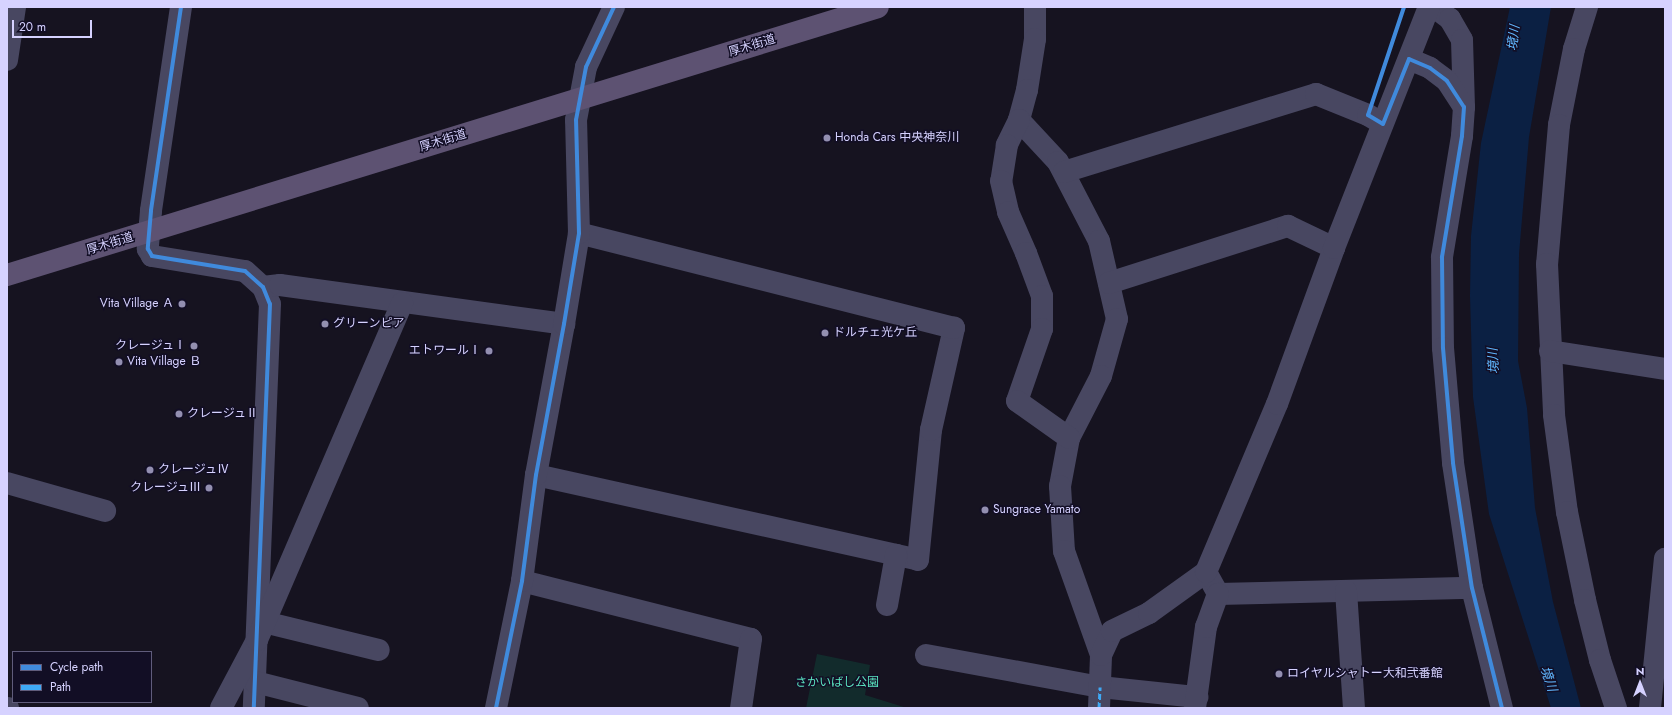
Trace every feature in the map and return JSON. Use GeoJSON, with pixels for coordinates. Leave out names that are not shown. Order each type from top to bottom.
{"type":"FeatureCollection","features":[{"type":"Feature","properties":{"kind":"main road","name":"厚木街道"},"geometry":{"type":"LineString","coordinates":[[7,275],[148,233],[580,98],[878,7]]}},
{"type":"Feature","properties":{"kind":"street"},"geometry":{"type":"LineString","coordinates":[[7,60],[15,7]]}},
{"type":"Feature","properties":{"kind":"street"},"geometry":{"type":"LineString","coordinates":[[181,7],[148,233],[148,249],[152,256],[245,271],[263,287],[270,304],[261,631],[255,682],[254,708]]}},
{"type":"Feature","properties":{"kind":"street"},"geometry":{"type":"LineString","coordinates":[[502,707],[522,581],[536,475],[579,234],[576,120],[586,67],[614,7]]}},
{"type":"Feature","properties":{"kind":"street"},"geometry":{"type":"LineString","coordinates":[[1035,7],[1035,39],[1027,90],[1019,120],[1007,145],[1001,181],[1008,212],[1026,253],[1042,296],[1042,329],[1018,401],[1069,438]]}},
{"type":"Feature","properties":{"kind":"street"},"geometry":{"type":"LineString","coordinates":[[1099,698],[1101,655],[1112,631],[1149,613],[1206,572],[1276,404],[1334,248],[1376,120],[1409,59],[1429,7]]}},
{"type":"Feature","properties":{"kind":"street"},"geometry":{"type":"LineString","coordinates":[[1434,7],[1450,19],[1462,40],[1464,107],[1462,136],[1442,257],[1443,348],[1453,463],[1472,588],[1502,708]]}},
{"type":"Feature","properties":{"kind":"street"},"geometry":{"type":"LineString","coordinates":[[1586,7],[1574,49],[1559,125],[1556,151],[1547,264],[1550,350],[1554,414],[1567,512],[1585,600],[1600,660],[1616,708]]}},
{"type":"Feature","properties":{"kind":"street"},"geometry":{"type":"LineString","coordinates":[[1409,59],[1430,68],[1447,81],[1464,107]]}},
{"type":"Feature","properties":{"kind":"street"},"geometry":{"type":"LineString","coordinates":[[1064,172],[1316,94],[1376,120]]}},
{"type":"Feature","properties":{"kind":"street"},"geometry":{"type":"LineString","coordinates":[[1019,120],[1058,162],[1100,241],[1117,319],[1101,376],[1069,438],[1060,486],[1064,551],[1101,655]]}},
{"type":"Feature","properties":{"kind":"street"},"geometry":{"type":"LineString","coordinates":[[1109,282],[1288,226],[1334,248]]}},
{"type":"Feature","properties":{"kind":"street"},"geometry":{"type":"LineString","coordinates":[[536,475],[918,560],[931,430],[954,328],[579,234]]}},
{"type":"Feature","properties":{"kind":"street"},"geometry":{"type":"LineString","coordinates":[[263,287],[280,285],[402,303],[564,324]]}},
{"type":"Feature","properties":{"kind":"street"},"geometry":{"type":"LineString","coordinates":[[220,708],[261,631],[402,303]]}},
{"type":"Feature","properties":{"kind":"street"},"geometry":{"type":"LineString","coordinates":[[1550,350],[1665,369]]}},
{"type":"Feature","properties":{"kind":"street"},"geometry":{"type":"LineString","coordinates":[[7,483],[105,511]]}},
{"type":"Feature","properties":{"kind":"street"},"geometry":{"type":"LineString","coordinates":[[887,605],[896,555]]}},
{"type":"Feature","properties":{"kind":"street"},"geometry":{"type":"LineString","coordinates":[[1650,708],[1665,559]]}},
{"type":"Feature","properties":{"kind":"street"},"geometry":{"type":"LineString","coordinates":[[926,655],[1099,698],[1196,703],[1206,627],[1218,594],[1206,572]]}},
{"type":"Feature","properties":{"kind":"street"},"geometry":{"type":"LineString","coordinates":[[522,581],[751,639],[741,708]]}},
{"type":"Feature","properties":{"kind":"street"},"geometry":{"type":"LineString","coordinates":[[1218,594],[1472,588]]}},
{"type":"Feature","properties":{"kind":"street"},"geometry":{"type":"LineString","coordinates":[[1346,591],[1354,708]]}},
{"type":"Feature","properties":{"kind":"street"},"geometry":{"type":"LineString","coordinates":[[261,631],[379,650]]}},
{"type":"Feature","properties":{"kind":"street"},"geometry":{"type":"LineString","coordinates":[[255,682],[358,708]]}},
{"type":"Feature","properties":{"kind":"green space","name":"さかいばし公園"},"geometry":{"type":"Polygon","coordinates":[[[817,654],[870,665],[865,695],[907,708],[806,708],[817,654]]]}},
{"type":"Feature","properties":{"kind":"water","name":"境川"},"geometry":{"type":"Polygon","coordinates":[[[1510,7],[1551,7],[1529,137],[1519,254],[1518,361],[1527,408],[1535,508],[1553,602],[1581,708],[1551,708],[1489,514],[1473,397],[1470,296],[1471,236],[1481,143],[1510,7]]]}},
{"type":"Feature","properties":{"kind":"marked path"},"geometry":{"type":"LineString","coordinates":[[1099,708],[1100,687]]}},
{"type":"Feature","properties":{"kind":"cycle path"},"geometry":{"type":"LineString","coordinates":[[181,7],[151,211],[148,249],[152,256],[245,271],[263,287],[270,304],[254,708]]}},
{"type":"Feature","properties":{"kind":"cycle path"},"geometry":{"type":"LineString","coordinates":[[496,708],[522,581],[536,475],[579,233],[576,120],[586,67],[614,7]]}},
{"type":"Feature","properties":{"kind":"cycle path"},"geometry":{"type":"LineString","coordinates":[[1404,7],[1368,115],[1383,124],[1409,59],[1430,68],[1447,81],[1464,107],[1462,136],[1442,257],[1443,348],[1453,463],[1472,588],[1502,708]]}},
{"type":"Feature","properties":{"kind":"place","name":"Honda Cars 中央神奈川"},"geometry":{"type":"Point","coordinates":[827,138]}},
{"type":"Feature","properties":{"kind":"place","name":"Vita Village Ａ"},"geometry":{"type":"Point","coordinates":[182,304]}},
{"type":"Feature","properties":{"kind":"place","name":"グリーンピア"},"geometry":{"type":"Point","coordinates":[325,324]}},
{"type":"Feature","properties":{"kind":"place","name":"ドルチェ光ケ丘"},"geometry":{"type":"Point","coordinates":[825,333]}},
{"type":"Feature","properties":{"kind":"place","name":"クレージュⅠ"},"geometry":{"type":"Point","coordinates":[194,346]}},
{"type":"Feature","properties":{"kind":"place","name":"エトワールⅠ"},"geometry":{"type":"Point","coordinates":[489,351]}},
{"type":"Feature","properties":{"kind":"place","name":"Vita Village Ｂ"},"geometry":{"type":"Point","coordinates":[119,362]}},
{"type":"Feature","properties":{"kind":"place","name":"クレージュⅡ"},"geometry":{"type":"Point","coordinates":[179,414]}},
{"type":"Feature","properties":{"kind":"place","name":"クレージュⅣ"},"geometry":{"type":"Point","coordinates":[150,470]}},
{"type":"Feature","properties":{"kind":"place","name":"クレージュⅢ"},"geometry":{"type":"Point","coordinates":[209,488]}},
{"type":"Feature","properties":{"kind":"place","name":"Sungrace Yamato"},"geometry":{"type":"Point","coordinates":[985,510]}},
{"type":"Feature","properties":{"kind":"place","name":"ロイヤルシャトー大和弐番館"},"geometry":{"type":"Point","coordinates":[1279,674]}}]}
